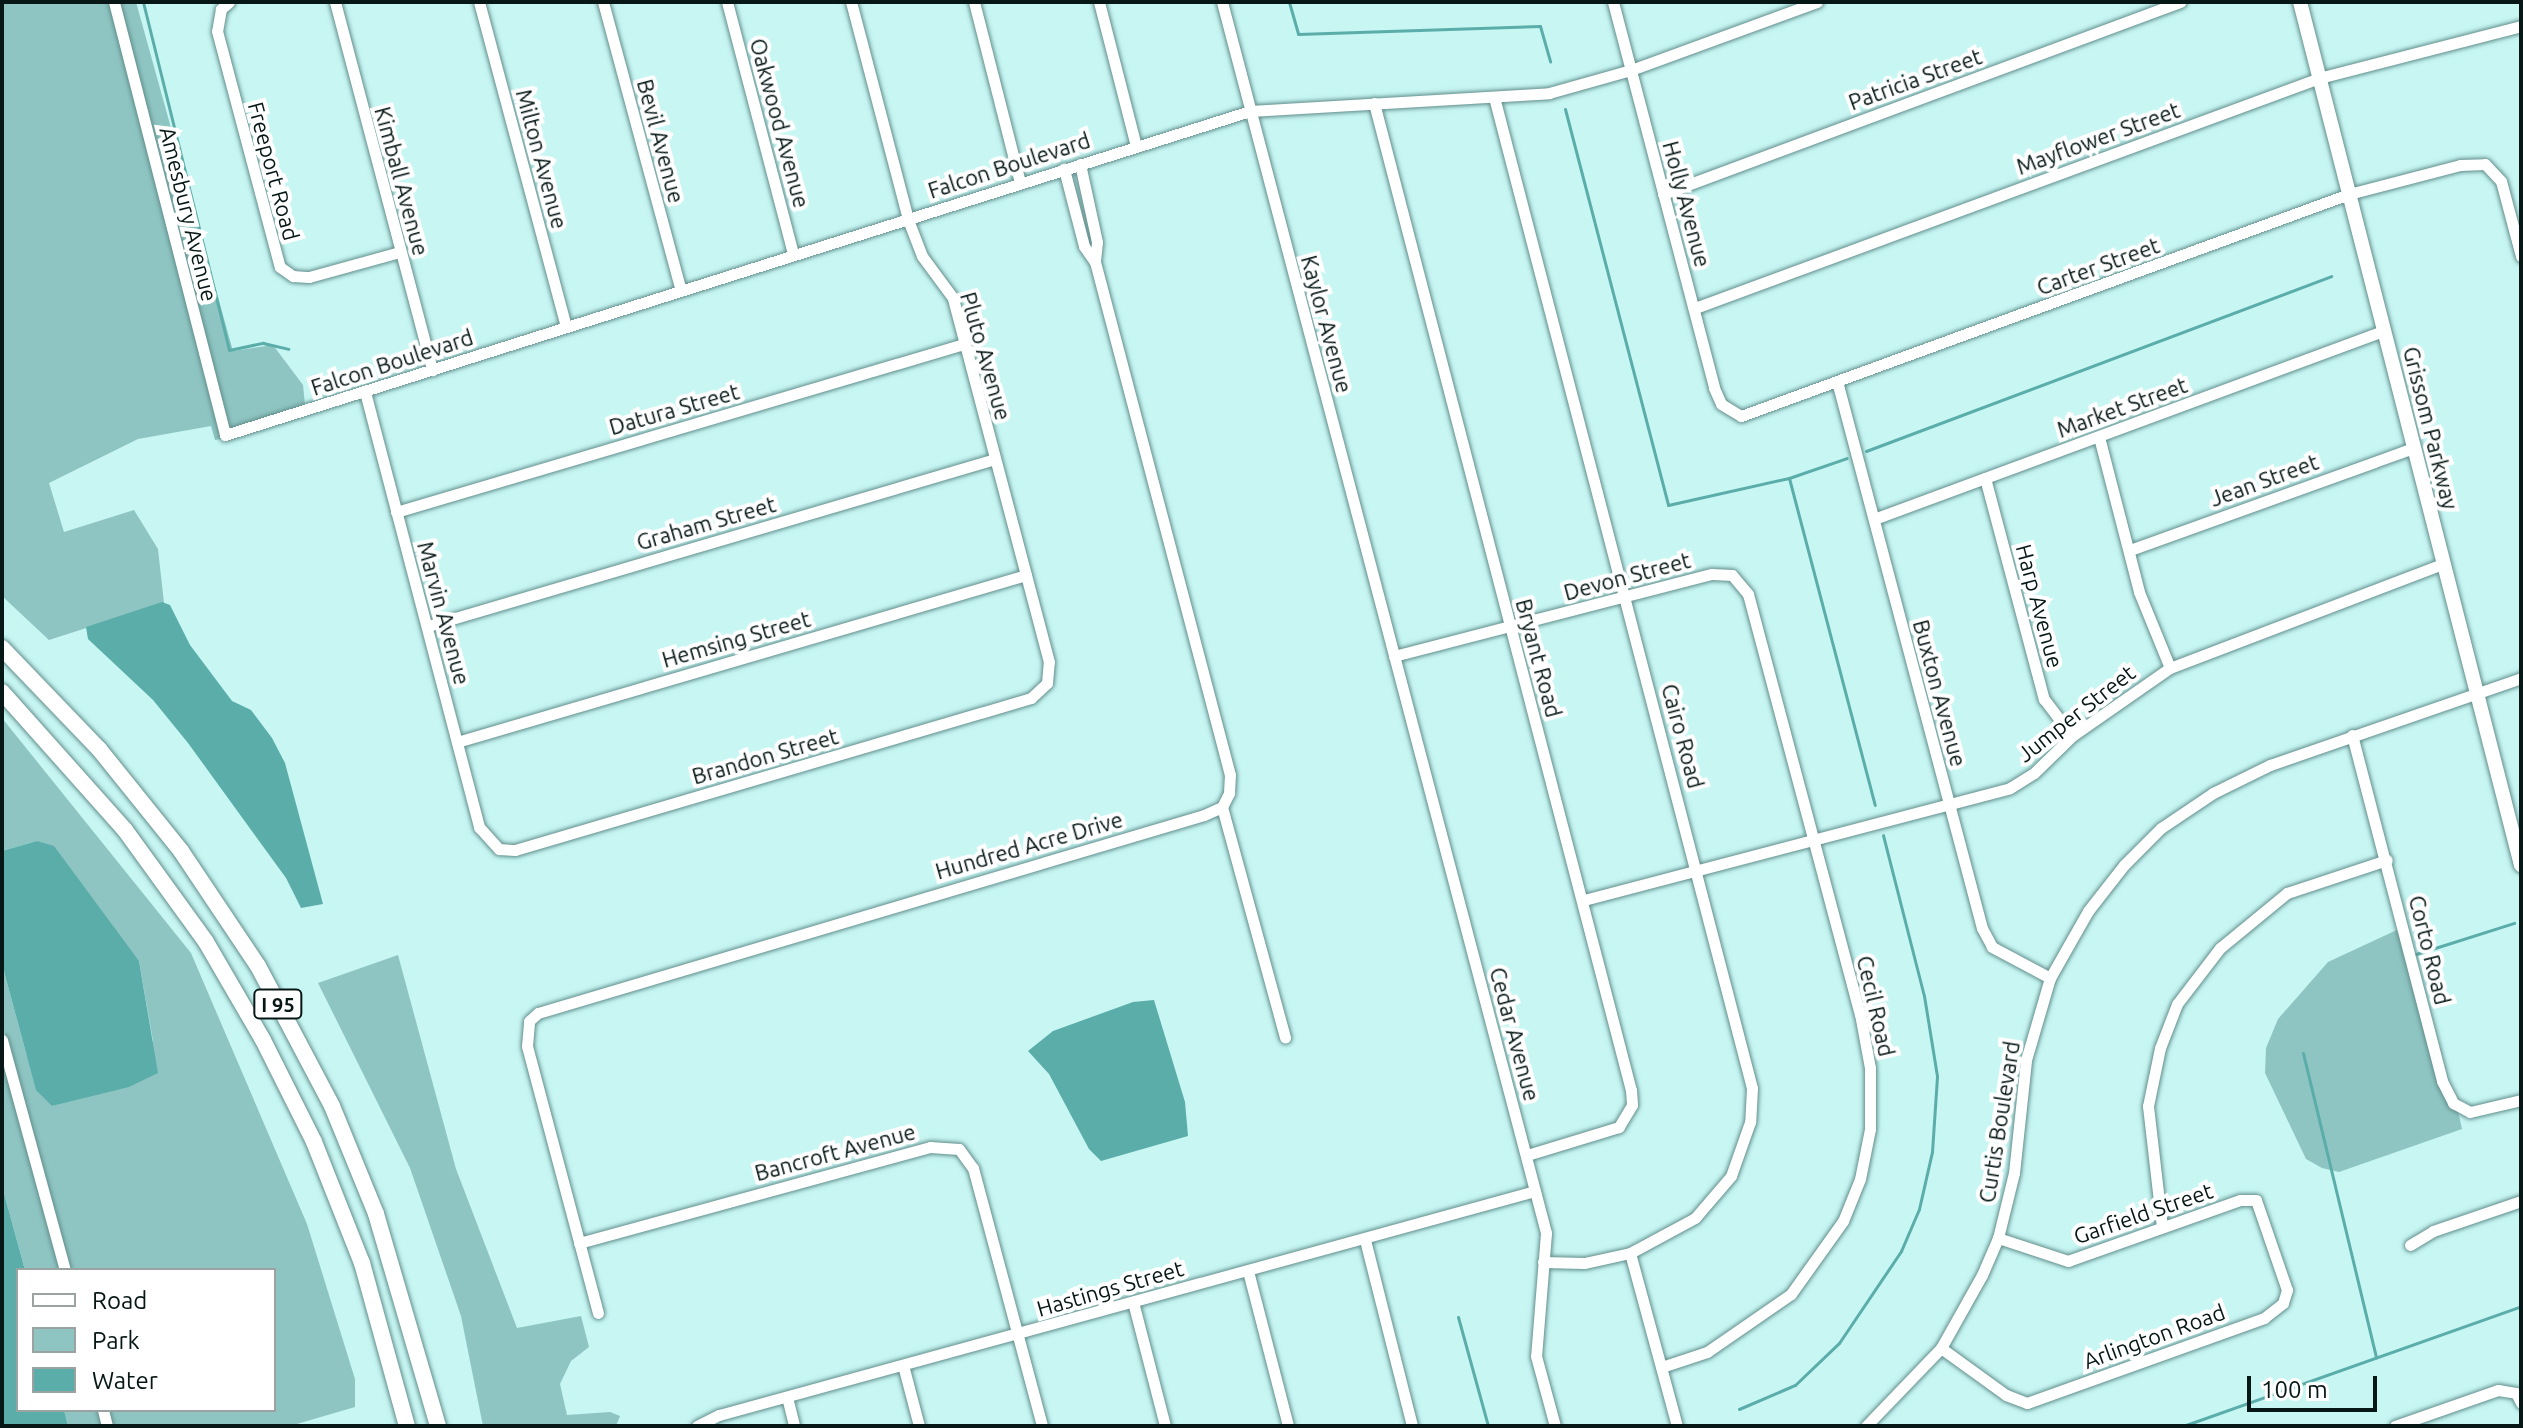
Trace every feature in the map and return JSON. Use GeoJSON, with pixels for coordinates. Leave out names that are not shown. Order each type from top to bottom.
{"type":"FeatureCollection","features":[{"type":"Feature","properties":{"kind":"highway","name":"I 95"},"geometry":{"type":"LineString","coordinates":[[2,648],[99,749],[154,817],[258,966],[332,1106],[376,1214],[438,1426]]}},
{"type":"Feature","properties":{"kind":"highway","name":"I 95"},"geometry":{"type":"LineString","coordinates":[[2,692],[125,830],[206,942],[263,1040],[314,1142],[362,1263],[407,1426]]}},
{"type":"Feature","properties":{"kind":"main road","name":"Grissom Parkway"},"geometry":{"type":"LineString","coordinates":[[2300,2],[2521,865]]}},
{"type":"Feature","properties":{"kind":"street","name":"Amesbury Avenue"},"geometry":{"type":"LineString","coordinates":[[114,2],[225,435]]}},
{"type":"Feature","properties":{"kind":"street","name":"Kimball Avenue"},"geometry":{"type":"LineString","coordinates":[[335,2],[432,370]]}},
{"type":"Feature","properties":{"kind":"street","name":"Milton Avenue"},"geometry":{"type":"LineString","coordinates":[[479,2],[566,327]]}},
{"type":"Feature","properties":{"kind":"street","name":"Bevil Avenue"},"geometry":{"type":"LineString","coordinates":[[603,2],[681,291]]}},
{"type":"Feature","properties":{"kind":"street","name":"Oakwood Avenue"},"geometry":{"type":"LineString","coordinates":[[727,2],[793,254]]}},
{"type":"Feature","properties":{"kind":"street","name":"Pluto Avenue"},"geometry":{"type":"LineString","coordinates":[[851,2],[908,219],[922,256],[953,298],[1049,662],[1047,683]]}},
{"type":"Feature","properties":{"kind":"street"},"geometry":{"type":"LineString","coordinates":[[974,2],[1020,183]]}},
{"type":"Feature","properties":{"kind":"street"},"geometry":{"type":"LineString","coordinates":[[1099,2],[1136,146]]}},
{"type":"Feature","properties":{"kind":"street","name":"Kaylor Avenue"},"geometry":{"type":"LineString","coordinates":[[1222,2],[1394,656]]}},
{"type":"Feature","properties":{"kind":"street","name":"Holly Avenue"},"geometry":{"type":"LineString","coordinates":[[1613,2],[1714,388],[1730,412]]}},
{"type":"Feature","properties":{"kind":"street","name":"Falcon Boulevard"},"geometry":{"type":"LineString","coordinates":[[225,435],[1250,111],[1549,93],[1631,70],[1817,2]]}},
{"type":"Feature","properties":{"kind":"street","name":"Patricia Street"},"geometry":{"type":"LineString","coordinates":[[1663,194],[2180,2]]}},
{"type":"Feature","properties":{"kind":"street","name":"Freeport Road"},"geometry":{"type":"LineString","coordinates":[[225,6],[217,31],[280,267],[293,276],[309,277],[400,252]]}},
{"type":"Feature","properties":{"kind":"street","name":"Mayflower Street"},"geometry":{"type":"LineString","coordinates":[[1695,308],[2319,78],[2521,26]]}},
{"type":"Feature","properties":{"kind":"street","name":"Cairo Road"},"geometry":{"type":"LineString","coordinates":[[1494,97],[1746,1056],[1750,1122],[1731,1176],[1716,1197],[1667,1237],[1630,1253],[1584,1263],[1543,1262]]}},
{"type":"Feature","properties":{"kind":"street","name":"Bryant Road"},"geometry":{"type":"LineString","coordinates":[[1374,103],[1509,626],[1584,900],[1632,1105],[1619,1127],[1603,1135],[1527,1155]]}},
{"type":"Feature","properties":{"kind":"street"},"geometry":{"type":"LineString","coordinates":[[1080,164],[1097,242],[1095,262]]}},
{"type":"Feature","properties":{"kind":"street","name":"Carter Street"},"geometry":{"type":"LineString","coordinates":[[1730,412],[1754,415],[2349,194],[2460,165],[2485,164],[2501,181],[2519,237]]}},
{"type":"Feature","properties":{"kind":"street"},"geometry":{"type":"LineString","coordinates":[[1064,169],[1084,246],[1095,262],[1230,775],[1222,807],[1285,1038]]}},
{"type":"Feature","properties":{"kind":"street"},"geometry":{"type":"LineString","coordinates":[[2519,237],[2521,256]]}},
{"type":"Feature","properties":{"kind":"street","name":"Market Street"},"geometry":{"type":"LineString","coordinates":[[1874,519],[2383,331]]}},
{"type":"Feature","properties":{"kind":"street","name":"Datura Street"},"geometry":{"type":"LineString","coordinates":[[396,512],[964,344]]}},
{"type":"Feature","properties":{"kind":"street","name":"Buxton Avenue"},"geometry":{"type":"LineString","coordinates":[[1838,385],[1949,804],[1992,947],[2050,978]]}},
{"type":"Feature","properties":{"kind":"street","name":"Marvin Avenue"},"geometry":{"type":"LineString","coordinates":[[365,392],[479,827],[488,842]]}},
{"type":"Feature","properties":{"kind":"street"},"geometry":{"type":"LineString","coordinates":[[2099,437],[2151,630],[2170,668]]}},
{"type":"Feature","properties":{"kind":"street","name":"Jean Street"},"geometry":{"type":"LineString","coordinates":[[2130,550],[2413,448]]}},
{"type":"Feature","properties":{"kind":"street","name":"Graham Street"},"geometry":{"type":"LineString","coordinates":[[428,626],[995,459]]}},
{"type":"Feature","properties":{"kind":"street","name":"Harp Avenue"},"geometry":{"type":"LineString","coordinates":[[1985,478],[2044,699],[2072,736]]}},
{"type":"Feature","properties":{"kind":"street","name":"Jumper Street"},"geometry":{"type":"LineString","coordinates":[[1584,900],[2010,788],[2034,773],[2072,736],[2170,668],[2443,564]]}},
{"type":"Feature","properties":{"kind":"street","name":"Devon Street"},"geometry":{"type":"LineString","coordinates":[[1394,656],[1712,574],[1732,575]]}},
{"type":"Feature","properties":{"kind":"street","name":"Hemsing Street"},"geometry":{"type":"LineString","coordinates":[[457,742],[1026,575]]}},
{"type":"Feature","properties":{"kind":"street","name":"Cecil Road"},"geometry":{"type":"LineString","coordinates":[[1662,1367],[1707,1352],[1791,1294],[1843,1221],[1860,1179],[1870,1129],[1870,1068],[1748,594],[1732,575]]}},
{"type":"Feature","properties":{"kind":"street","name":"Cedar Avenue"},"geometry":{"type":"LineString","coordinates":[[1394,656],[1546,1233],[1536,1356],[1555,1426]]}},
{"type":"Feature","properties":{"kind":"street","name":"Curtis Boulevard"},"geometry":{"type":"LineString","coordinates":[[1866,1426],[1941,1348],[1998,1238],[2014,1173],[2026,1060],[2050,978],[2088,911],[2124,865],[2161,828],[2213,793],[2270,765],[2521,678]]}},
{"type":"Feature","properties":{"kind":"street","name":"Brandon Street"},"geometry":{"type":"LineString","coordinates":[[488,842],[515,850],[1031,698],[1047,683]]}},
{"type":"Feature","properties":{"kind":"street","name":"Corto Road"},"geometry":{"type":"LineString","coordinates":[[2352,735],[2387,860],[2442,1081],[2453,1103],[2470,1112],[2488,1112],[2521,1100]]}},
{"type":"Feature","properties":{"kind":"street","name":"Hundred Acre Drive"},"geometry":{"type":"LineString","coordinates":[[598,1313],[527,1046],[529,1021],[538,1013],[1222,807]]}},
{"type":"Feature","properties":{"kind":"street"},"geometry":{"type":"LineString","coordinates":[[2162,1227],[2148,1106],[2160,1048],[2177,1004],[2220,948],[2287,893],[2387,860]]}},
{"type":"Feature","properties":{"kind":"street"},"geometry":{"type":"LineString","coordinates":[[2,1040],[64,1268]]}},
{"type":"Feature","properties":{"kind":"street","name":"Bancroft Avenue"},"geometry":{"type":"LineString","coordinates":[[579,1243],[949,1145],[959,1149],[973,1168],[1042,1426]]}},
{"type":"Feature","properties":{"kind":"street","name":"Hastings Street"},"geometry":{"type":"LineString","coordinates":[[697,1426],[719,1415],[1535,1191]]}},
{"type":"Feature","properties":{"kind":"street","name":"Garfield Street"},"geometry":{"type":"LineString","coordinates":[[1998,1238],[2068,1261],[2162,1227],[2256,1200]]}},
{"type":"Feature","properties":{"kind":"street","name":"Arlington Road"},"geometry":{"type":"LineString","coordinates":[[1941,1348],[2006,1395],[2027,1403],[2264,1318],[2283,1303],[2287,1290],[2256,1200]]}},
{"type":"Feature","properties":{"kind":"street"},"geometry":{"type":"LineString","coordinates":[[2410,1245],[2433,1231],[2521,1201]]}},
{"type":"Feature","properties":{"kind":"street"},"geometry":{"type":"LineString","coordinates":[[1365,1240],[1412,1426]]}},
{"type":"Feature","properties":{"kind":"street"},"geometry":{"type":"LineString","coordinates":[[1630,1253],[1677,1426]]}},
{"type":"Feature","properties":{"kind":"street"},"geometry":{"type":"LineString","coordinates":[[1248,1271],[1288,1426]]}},
{"type":"Feature","properties":{"kind":"street"},"geometry":{"type":"LineString","coordinates":[[1133,1302],[1165,1426]]}},
{"type":"Feature","properties":{"kind":"street"},"geometry":{"type":"LineString","coordinates":[[903,1365],[919,1426]]}},
{"type":"Feature","properties":{"kind":"street"},"geometry":{"type":"LineString","coordinates":[[2401,1425],[2498,1390],[2518,1398]]}},
{"type":"Feature","properties":{"kind":"street"},"geometry":{"type":"LineString","coordinates":[[787,1397],[794,1426]]}},
{"type":"Feature","properties":{"kind":"green space"},"geometry":{"type":"Polygon","coordinates":[[[2,2],[109,2],[221,439],[215,440],[211,426],[138,439],[49,483],[64,532],[134,510],[158,549],[164,603],[49,640],[2,596],[2,2]]]}},
{"type":"Feature","properties":{"kind":"green space"},"geometry":{"type":"Polygon","coordinates":[[[118,2],[136,2],[233,351],[273,345],[303,385],[305,405],[228,429],[118,2]]]}},
{"type":"Feature","properties":{"kind":"green space"},"geometry":{"type":"Polygon","coordinates":[[[2,718],[191,953],[307,1224],[355,1379],[355,1407],[290,1426],[112,1426],[108,1412],[276,1412],[276,1268],[68,1268],[2,1023],[2,964],[26,1053],[52,1106],[81,1098],[153,1041],[139,961],[37,841],[2,851],[2,718]]]}},
{"type":"Feature","properties":{"kind":"green space"},"geometry":{"type":"Polygon","coordinates":[[[2399,929],[2437,1082],[2458,1111],[2462,1129],[2339,1172],[2322,1168],[2306,1159],[2265,1073],[2266,1048],[2278,1019],[2328,962],[2399,929]]]}},
{"type":"Feature","properties":{"kind":"green space"},"geometry":{"type":"Polygon","coordinates":[[[398,955],[456,1169],[517,1328],[581,1316],[589,1347],[571,1361],[560,1384],[567,1415],[610,1412],[620,1416],[616,1426],[483,1426],[461,1316],[410,1168],[318,983],[398,955]]]}},
{"type":"Feature","properties":{"kind":"green space"},"geometry":{"type":"Polygon","coordinates":[[[2,1057],[59,1268],[24,1268],[2,1186],[2,1057]]]}},
{"type":"Feature","properties":{"kind":"green space"},"geometry":{"type":"Polygon","coordinates":[[[64,1412],[99,1412],[103,1426],[68,1426],[64,1412]]]}},
{"type":"Feature","properties":{"kind":"water"},"geometry":{"type":"Polygon","coordinates":[[[162,602],[170,605],[190,645],[232,701],[251,710],[272,738],[285,763],[323,904],[301,908],[286,878],[188,743],[153,700],[88,639],[86,627],[162,602]]]}},
{"type":"Feature","properties":{"kind":"water"},"geometry":{"type":"Polygon","coordinates":[[[37,841],[54,846],[139,961],[158,1073],[129,1087],[52,1106],[36,1090],[2,964],[2,851],[37,841]]]}},
{"type":"Feature","properties":{"kind":"water"},"geometry":{"type":"Polygon","coordinates":[[[1154,1000],[1185,1102],[1188,1136],[1101,1161],[1089,1149],[1049,1074],[1028,1051],[1053,1031],[1133,1002],[1154,1000]]]}},
{"type":"Feature","properties":{"kind":"water"},"geometry":{"type":"Polygon","coordinates":[[[2,1186],[24,1268],[16,1268],[16,1412],[64,1412],[68,1426],[2,1426],[2,1186]]]}},
{"type":"Feature","properties":{"kind":"waterway"},"geometry":{"type":"LineString","coordinates":[[143,2],[229,350],[263,343],[288,349]]}},
{"type":"Feature","properties":{"kind":"waterway"},"geometry":{"type":"LineString","coordinates":[[1289,2],[1298,34],[1540,26],[1550,62]]}},
{"type":"Feature","properties":{"kind":"waterway"},"geometry":{"type":"LineString","coordinates":[[1565,109],[1668,505],[1789,478],[1875,805]]}},
{"type":"Feature","properties":{"kind":"waterway"},"geometry":{"type":"LineString","coordinates":[[1866,451],[2331,276]]}},
{"type":"Feature","properties":{"kind":"waterway"},"geometry":{"type":"LineString","coordinates":[[1789,478],[1847,458]]}},
{"type":"Feature","properties":{"kind":"waterway"},"geometry":{"type":"LineString","coordinates":[[1739,1409],[1795,1385],[1839,1343],[1901,1251],[1919,1209],[1932,1152],[1937,1076],[1924,996],[1883,835]]}},
{"type":"Feature","properties":{"kind":"waterway"},"geometry":{"type":"LineString","coordinates":[[2416,954],[2514,923]]}},
{"type":"Feature","properties":{"kind":"waterway"},"geometry":{"type":"LineString","coordinates":[[2303,1053],[2376,1357]]}},
{"type":"Feature","properties":{"kind":"waterway"},"geometry":{"type":"LineString","coordinates":[[2183,1426],[2521,1306]]}},
{"type":"Feature","properties":{"kind":"waterway"},"geometry":{"type":"LineString","coordinates":[[1458,1317],[1488,1426]]}}]}
